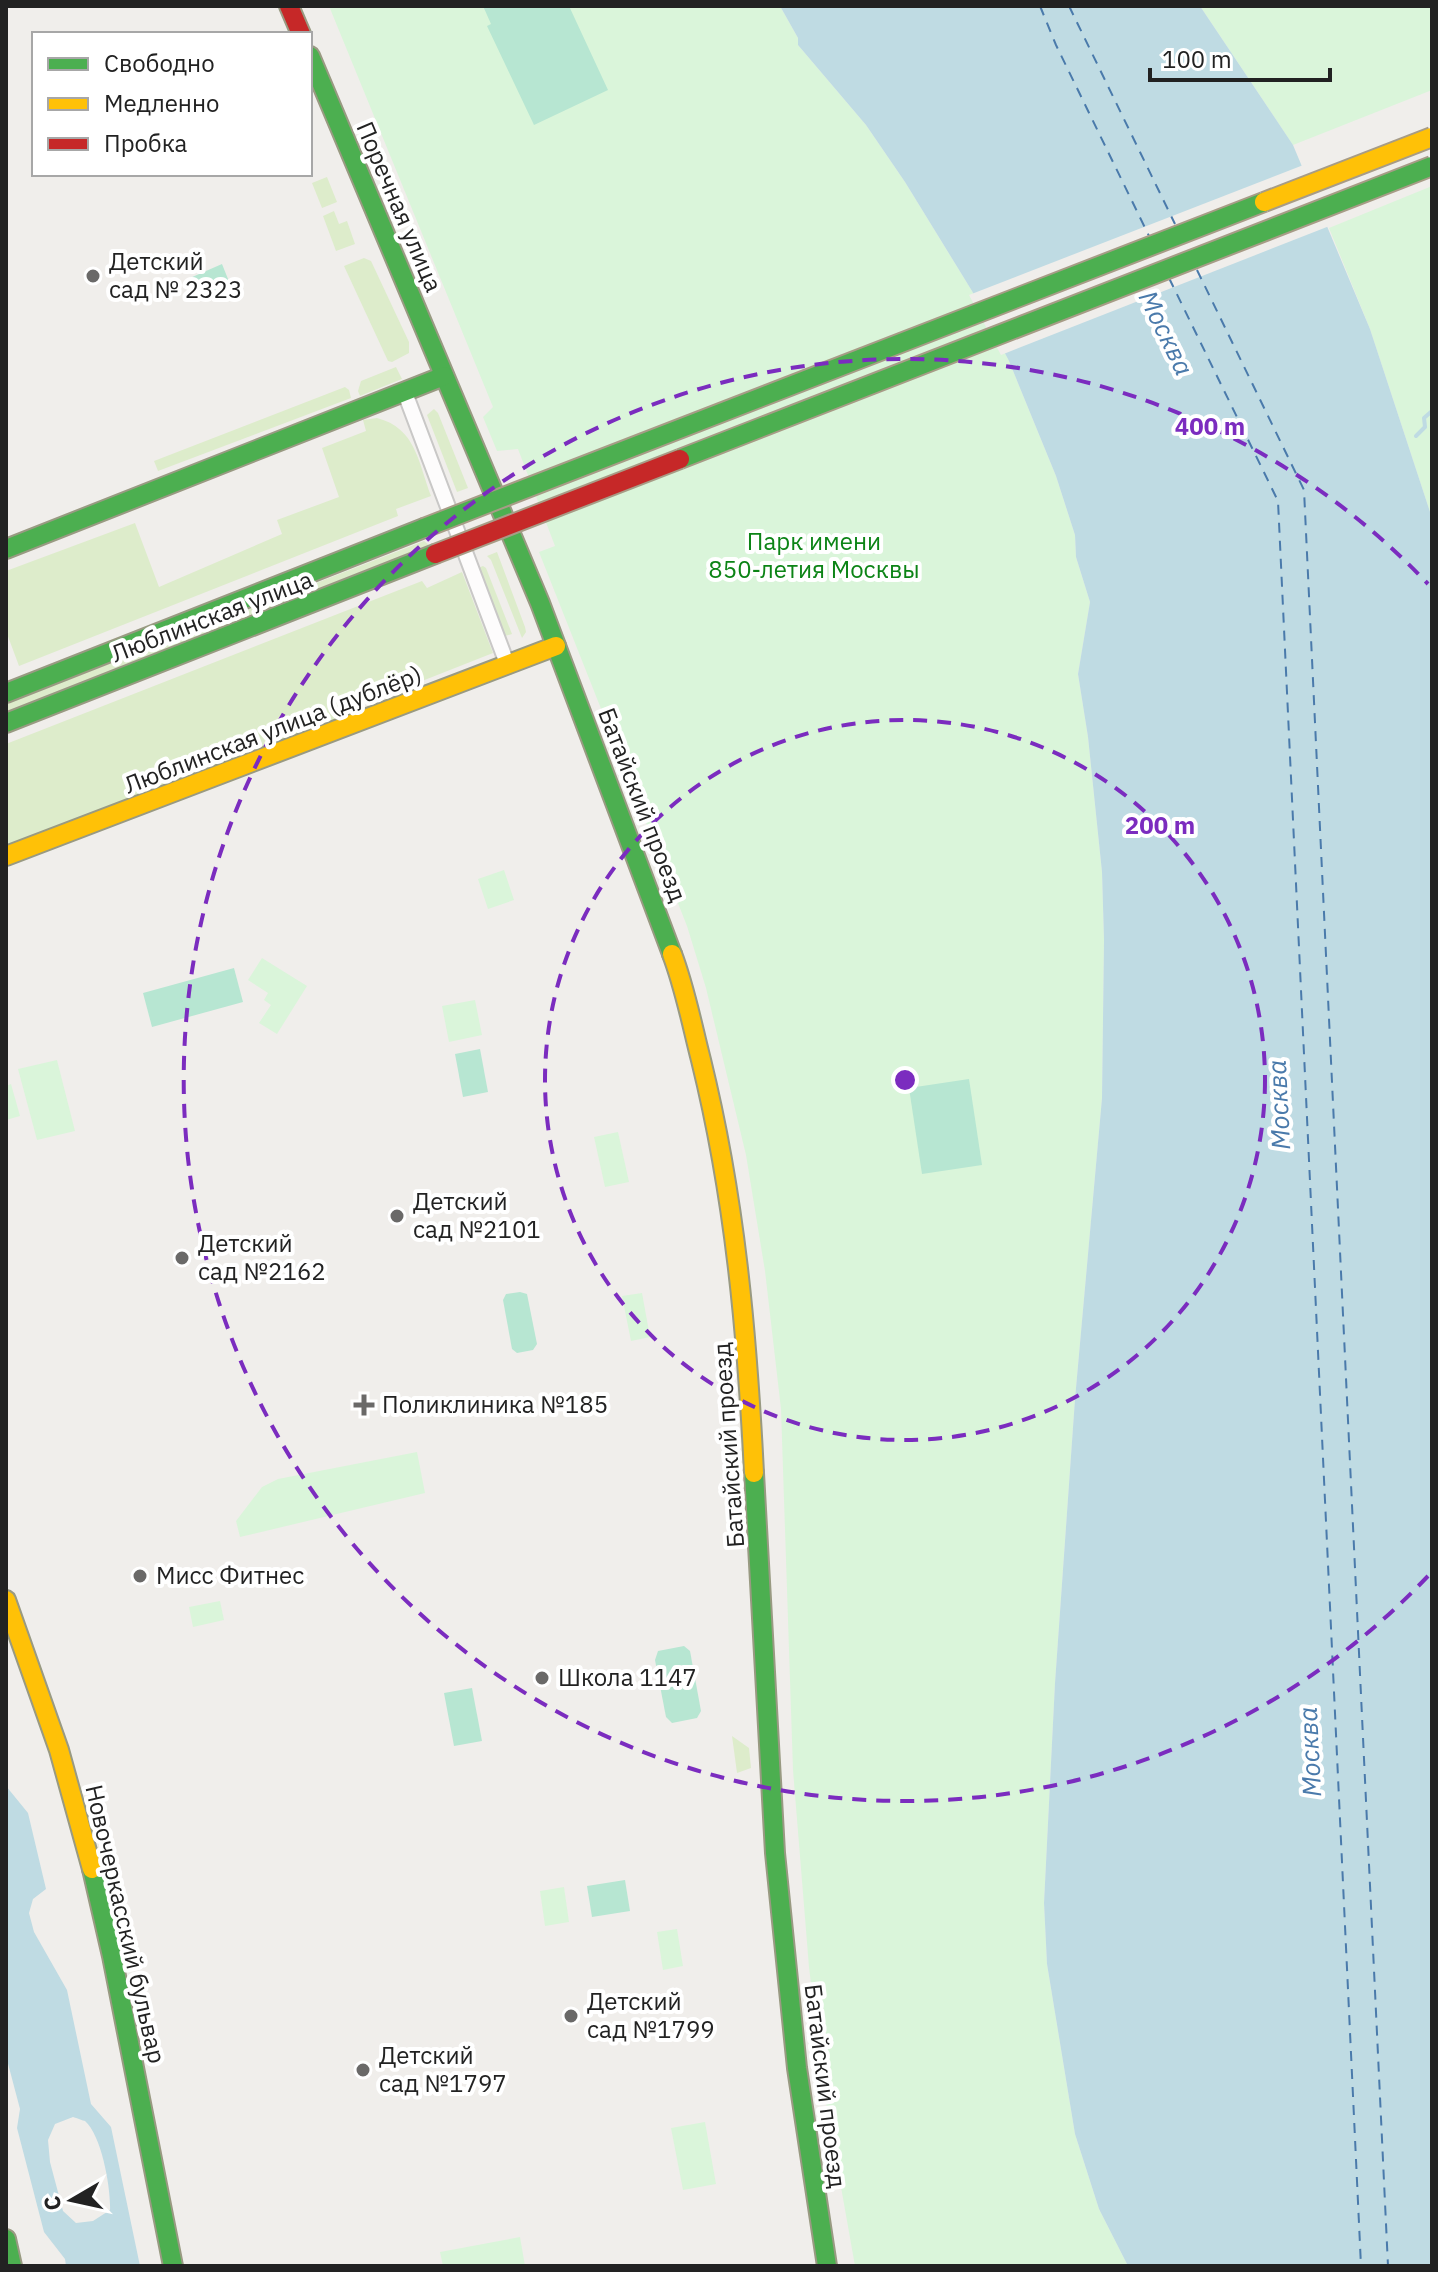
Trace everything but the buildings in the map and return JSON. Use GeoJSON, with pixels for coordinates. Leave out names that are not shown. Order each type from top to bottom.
{"type":"FeatureCollection","features":[{"type":"Feature","properties":{"kind":"main road"},"geometry":{"type":"LineString","coordinates":[[289,6],[300,32]]}},
{"type":"Feature","properties":{"kind":"main road","name":"Поречная улица"},"geometry":{"type":"LineString","coordinates":[[312,61],[489,477],[556,646]]}},
{"type":"Feature","properties":{"kind":"main road","name":"Люблинская улица"},"geometry":{"type":"LineString","coordinates":[[6,693],[1432,137]]}},
{"type":"Feature","properties":{"kind":"main road","name":"Люблинская улица"},"geometry":{"type":"LineString","coordinates":[[6,723],[1432,166]]}},
{"type":"Feature","properties":{"kind":"main road"},"geometry":{"type":"LineString","coordinates":[[6,549],[444,376]]}},
{"type":"Feature","properties":{"kind":"main road","name":"Люблинская улица (дублёр)"},"geometry":{"type":"LineString","coordinates":[[6,856],[556,646]]}},
{"type":"Feature","properties":{"kind":"main road","name":"Батайский проезд"},"geometry":{"type":"LineString","coordinates":[[556,646],[680,975],[728,1183],[739,1261],[751,1399],[764,1689],[777,1868],[797,2068],[827,2266]]}},
{"type":"Feature","properties":{"kind":"main road","name":"Новочеркасский бульвар"},"geometry":{"type":"LineString","coordinates":[[6,1600],[30,1661],[70,1787],[113,1969],[173,2266]]}},
{"type":"Feature","properties":{"kind":"main road"},"geometry":{"type":"LineString","coordinates":[[6,2239],[12,2266]]}},
{"type":"Feature","properties":{"kind":"street"},"geometry":{"type":"LineString","coordinates":[[405,393],[508,666]]}},
{"type":"Feature","properties":{"kind":"green space","name":"Парк имени 850-летия Москвы"},"geometry":{"type":"Polygon","coordinates":[[[329,6],[780,6],[798,38],[798,45],[866,125],[972,291],[1009,361],[1056,476],[1075,535],[1076,557],[1090,602],[1078,674],[1102,872],[1104,940],[1102,1098],[1075,1399],[1055,1683],[1044,1903],[1047,1964],[1075,2134],[1099,2209],[1128,2266],[855,2266],[824,2091],[809,1967],[793,1770],[781,1409],[765,1271],[746,1155],[706,988],[687,926],[539,552],[555,546],[518,449],[497,451],[483,417],[493,407],[329,6]]]}},
{"type":"Feature","properties":{"kind":"green space"},"geometry":{"type":"Polygon","coordinates":[[[483,6],[569,6],[608,90],[534,125],[487,26],[491,24],[483,6]]]}},
{"type":"Feature","properties":{"kind":"green space"},"geometry":{"type":"Polygon","coordinates":[[[1200,6],[1432,6],[1432,90],[1293,145],[1200,6]]]}},
{"type":"Feature","properties":{"kind":"green space"},"geometry":{"type":"Polygon","coordinates":[[[327,177],[337,202],[322,208],[312,183],[327,177]]]}},
{"type":"Feature","properties":{"kind":"green space"},"geometry":{"type":"Polygon","coordinates":[[[1432,186],[1432,518],[1370,329],[1329,228],[1432,186]]]}},
{"type":"Feature","properties":{"kind":"green space"},"geometry":{"type":"Polygon","coordinates":[[[334,211],[339,224],[347,221],[355,244],[336,251],[323,216],[334,211]]]}},
{"type":"Feature","properties":{"kind":"green space"},"geometry":{"type":"Polygon","coordinates":[[[364,258],[371,261],[409,342],[409,353],[392,362],[388,361],[344,266],[364,258]]]}},
{"type":"Feature","properties":{"kind":"green space"},"geometry":{"type":"Polygon","coordinates":[[[222,264],[230,284],[199,297],[190,278],[222,264]]]}},
{"type":"Feature","properties":{"kind":"green space"},"geometry":{"type":"Polygon","coordinates":[[[396,367],[402,379],[360,396],[361,381],[396,367]]]}},
{"type":"Feature","properties":{"kind":"green space"},"geometry":{"type":"Polygon","coordinates":[[[345,387],[351,398],[158,471],[154,461],[345,387]]]}},
{"type":"Feature","properties":{"kind":"green space"},"geometry":{"type":"Polygon","coordinates":[[[434,409],[468,488],[457,492],[427,415],[434,409]]]}},
{"type":"Feature","properties":{"kind":"green space"},"geometry":{"type":"Polygon","coordinates":[[[377,418],[390,423],[408,438],[431,496],[396,509],[398,516],[19,666],[6,631],[6,571],[135,523],[159,587],[282,534],[277,520],[339,497],[322,448],[366,431],[363,420],[377,418]]]}},
{"type":"Feature","properties":{"kind":"green space"},"geometry":{"type":"Polygon","coordinates":[[[424,541],[429,545],[6,712],[6,704],[424,541]]]}},
{"type":"Feature","properties":{"kind":"green space"},"geometry":{"type":"Polygon","coordinates":[[[497,552],[525,627],[522,638],[487,556],[497,552]]]}},
{"type":"Feature","properties":{"kind":"green space"},"geometry":{"type":"Polygon","coordinates":[[[483,566],[512,634],[505,636],[478,568],[483,566]]]}},
{"type":"Feature","properties":{"kind":"green space"},"geometry":{"type":"Polygon","coordinates":[[[462,572],[493,653],[346,711],[348,717],[6,845],[6,744],[422,581],[427,588],[462,572]]]}},
{"type":"Feature","properties":{"kind":"green space"},"geometry":{"type":"Polygon","coordinates":[[[504,870],[514,900],[488,909],[478,879],[504,870]]]}},
{"type":"Feature","properties":{"kind":"green space"},"geometry":{"type":"Polygon","coordinates":[[[262,958],[307,986],[277,1034],[259,1023],[271,1005],[264,1000],[268,993],[248,980],[262,958]]]}},
{"type":"Feature","properties":{"kind":"green space"},"geometry":{"type":"Polygon","coordinates":[[[234,968],[243,1002],[152,1027],[143,993],[234,968]]]}},
{"type":"Feature","properties":{"kind":"green space"},"geometry":{"type":"Polygon","coordinates":[[[475,1000],[482,1035],[449,1042],[442,1006],[475,1000]]]}},
{"type":"Feature","properties":{"kind":"green space"},"geometry":{"type":"Polygon","coordinates":[[[480,1049],[488,1092],[463,1097],[455,1054],[480,1049]]]}},
{"type":"Feature","properties":{"kind":"green space"},"geometry":{"type":"Polygon","coordinates":[[[57,1060],[75,1131],[37,1140],[18,1069],[57,1060]]]}},
{"type":"Feature","properties":{"kind":"green space"},"geometry":{"type":"Polygon","coordinates":[[[969,1079],[982,1165],[922,1174],[909,1088],[969,1079]]]}},
{"type":"Feature","properties":{"kind":"green space"},"geometry":{"type":"Polygon","coordinates":[[[11,1084],[20,1116],[6,1120],[6,1086],[11,1084]]]}},
{"type":"Feature","properties":{"kind":"green space"},"geometry":{"type":"Polygon","coordinates":[[[618,1132],[629,1182],[605,1187],[594,1137],[618,1132]]]}},
{"type":"Feature","properties":{"kind":"green space"},"geometry":{"type":"Polygon","coordinates":[[[642,1293],[650,1337],[631,1341],[622,1296],[642,1293]]]}},
{"type":"Feature","properties":{"kind":"green space"},"geometry":{"type":"Polygon","coordinates":[[[506,1294],[527,1294],[537,1344],[533,1350],[517,1353],[512,1349],[503,1300],[506,1294]]]}},
{"type":"Feature","properties":{"kind":"green space"},"geometry":{"type":"Polygon","coordinates":[[[417,1452],[425,1493],[240,1537],[236,1521],[262,1487],[278,1479],[417,1452]]]}},
{"type":"Feature","properties":{"kind":"green space"},"geometry":{"type":"Polygon","coordinates":[[[220,1601],[224,1620],[193,1627],[189,1607],[220,1601]]]}},
{"type":"Feature","properties":{"kind":"green space"},"geometry":{"type":"Polygon","coordinates":[[[684,1646],[690,1651],[701,1711],[697,1718],[672,1723],[666,1717],[655,1660],[658,1651],[684,1646]]]}},
{"type":"Feature","properties":{"kind":"green space"},"geometry":{"type":"Polygon","coordinates":[[[472,1688],[482,1741],[454,1746],[444,1693],[472,1688]]]}},
{"type":"Feature","properties":{"kind":"green space"},"geometry":{"type":"Polygon","coordinates":[[[732,1736],[749,1748],[751,1768],[737,1773],[732,1736]]]}},
{"type":"Feature","properties":{"kind":"green space"},"geometry":{"type":"Polygon","coordinates":[[[625,1880],[630,1911],[592,1917],[587,1886],[625,1880]]]}},
{"type":"Feature","properties":{"kind":"green space"},"geometry":{"type":"Polygon","coordinates":[[[564,1887],[569,1922],[545,1926],[540,1891],[564,1887]]]}},
{"type":"Feature","properties":{"kind":"green space"},"geometry":{"type":"Polygon","coordinates":[[[677,1929],[683,1966],[663,1970],[657,1932],[677,1929]]]}},
{"type":"Feature","properties":{"kind":"green space"},"geometry":{"type":"Polygon","coordinates":[[[705,2122],[716,2184],[683,2190],[671,2128],[705,2122]]]}},
{"type":"Feature","properties":{"kind":"green space"},"geometry":{"type":"Polygon","coordinates":[[[520,2237],[525,2266],[443,2266],[440,2252],[520,2237]]]}},
{"type":"Feature","properties":{"kind":"water","name":"Москва"},"geometry":{"type":"Polygon","coordinates":[[[780,6],[1200,6],[1293,145],[1370,329],[1432,518],[1432,2266],[1128,2266],[1099,2209],[1075,2134],[1047,1964],[1044,1903],[1055,1683],[1075,1399],[1102,1098],[1102,872],[1078,674],[1090,602],[1076,557],[1075,535],[1056,476],[1009,361],[972,291],[905,182],[866,125],[798,45],[798,38],[780,6]]]}},
{"type":"Feature","properties":{"kind":"water"},"geometry":{"type":"Polygon","coordinates":[[[6,1786],[28,1813],[46,1889],[33,1899],[29,1913],[34,1932],[67,1990],[91,2104],[111,2127],[140,2266],[66,2266],[65,2259],[44,2232],[17,2128],[20,2109],[6,2056],[6,1786]],[[74,2117],[55,2124],[48,2140],[50,2162],[63,2211],[76,2223],[93,2221],[110,2210],[110,2201],[96,2138],[85,2121],[74,2117]]]}},
{"type":"Feature","properties":{"kind":"pier"},"geometry":{"type":"Polygon","coordinates":[[[1306,164],[1332,225],[1001,355],[969,295],[1306,164]]]}},
{"type":"Feature","properties":{"kind":"waterway"},"geometry":{"type":"LineString","coordinates":[[1416,436],[1425,427],[1424,418],[1432,411]]}},
{"type":"Feature","properties":{"kind":"ferry route"},"geometry":{"type":"LineString","coordinates":[[1040,6],[1149,236]]}},
{"type":"Feature","properties":{"kind":"ferry route"},"geometry":{"type":"LineString","coordinates":[[1069,6],[1175,224]]}},
{"type":"Feature","properties":{"kind":"ferry route"},"geometry":{"type":"LineString","coordinates":[[1197,270],[1304,490],[1388,2266]]}},
{"type":"Feature","properties":{"kind":"ferry route"},"geometry":{"type":"LineString","coordinates":[[1169,278],[1278,501],[1361,2266]]}},
{"type":"Feature","properties":{"kind":"traffic: fast"},"geometry":{"type":"LineString","coordinates":[[312,61],[540,603],[672,954]]}},
{"type":"Feature","properties":{"kind":"traffic: fast"},"geometry":{"type":"LineString","coordinates":[[680,459],[1432,166]]}},
{"type":"Feature","properties":{"kind":"traffic: fast"},"geometry":{"type":"LineString","coordinates":[[424,528],[1264,202]]}},
{"type":"Feature","properties":{"kind":"traffic: fast"},"geometry":{"type":"LineString","coordinates":[[6,549],[444,376]]}},
{"type":"Feature","properties":{"kind":"traffic: fast"},"geometry":{"type":"LineString","coordinates":[[6,693],[424,528]]}},
{"type":"Feature","properties":{"kind":"traffic: fast"},"geometry":{"type":"LineString","coordinates":[[6,723],[435,554]]}},
{"type":"Feature","properties":{"kind":"traffic: fast"},"geometry":{"type":"LineString","coordinates":[[754,1473],[775,1853],[797,2068],[827,2266]]}},
{"type":"Feature","properties":{"kind":"traffic: fast"},"geometry":{"type":"LineString","coordinates":[[92,1869],[173,2266]]}},
{"type":"Feature","properties":{"kind":"traffic: fast"},"geometry":{"type":"LineString","coordinates":[[6,2239],[12,2266]]}},
{"type":"Feature","properties":{"kind":"traffic: slow"},"geometry":{"type":"LineString","coordinates":[[1264,202],[1432,137]]}},
{"type":"Feature","properties":{"kind":"traffic: slow"},"geometry":{"type":"LineString","coordinates":[[6,856],[556,646]]}},
{"type":"Feature","properties":{"kind":"traffic: slow"},"geometry":{"type":"LineString","coordinates":[[672,954],[688,1007],[723,1163],[738,1265],[754,1473]]}},
{"type":"Feature","properties":{"kind":"traffic: slow"},"geometry":{"type":"LineString","coordinates":[[6,1600],[59,1750],[92,1869]]}},
{"type":"Feature","properties":{"kind":"traffic: jam"},"geometry":{"type":"LineString","coordinates":[[289,6],[300,32]]}},
{"type":"Feature","properties":{"kind":"traffic: jam"},"geometry":{"type":"LineString","coordinates":[[435,554],[680,459]]}},
{"type":"Feature","properties":{"kind":"place","name":"Детский сад № 2323"},"geometry":{"type":"Point","coordinates":[93,276]}},
{"type":"Feature","properties":{"kind":"place","name":"Детский сад №2101"},"geometry":{"type":"Point","coordinates":[397,1216]}},
{"type":"Feature","properties":{"kind":"place","name":"Детский сад №2162"},"geometry":{"type":"Point","coordinates":[182,1258]}},
{"type":"Feature","properties":{"kind":"place","name":"Поликлиника №185"},"geometry":{"type":"Point","coordinates":[364,1405]}},
{"type":"Feature","properties":{"kind":"place","name":"Мисс Фитнес"},"geometry":{"type":"Point","coordinates":[140,1576]}},
{"type":"Feature","properties":{"kind":"place","name":"Школа 1147"},"geometry":{"type":"Point","coordinates":[542,1678]}},
{"type":"Feature","properties":{"kind":"place","name":"Детский сад №1799"},"geometry":{"type":"Point","coordinates":[571,2016]}},
{"type":"Feature","properties":{"kind":"place","name":"Детский сад №1797"},"geometry":{"type":"Point","coordinates":[363,2070]}}]}
